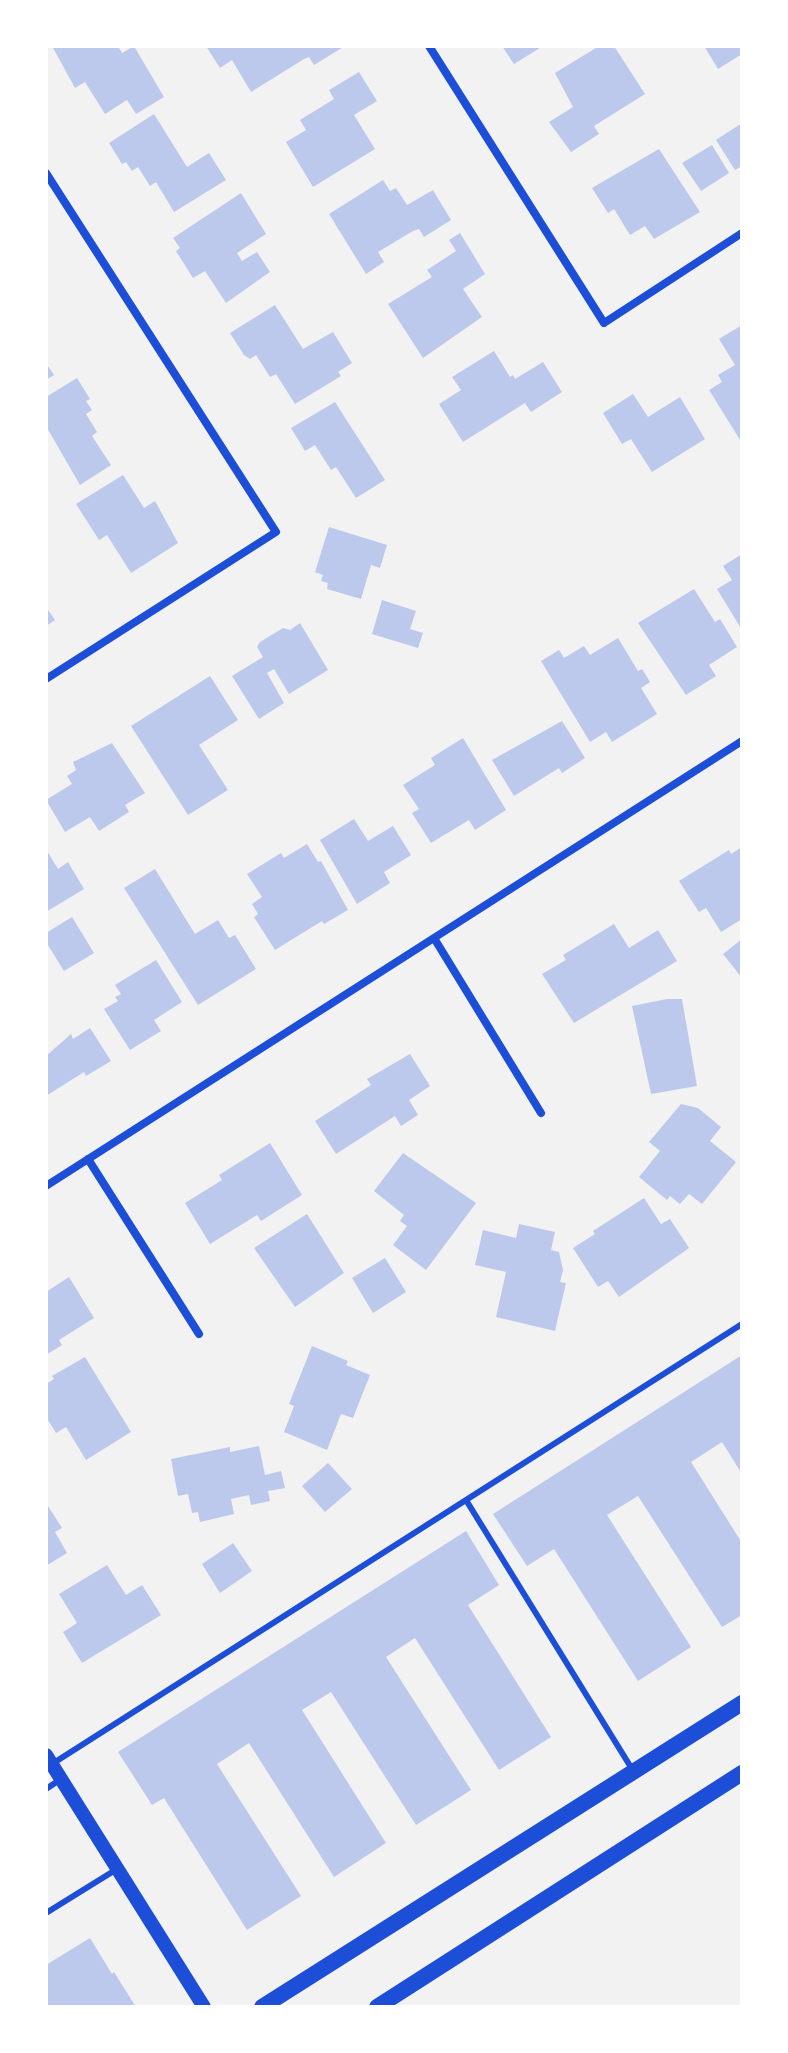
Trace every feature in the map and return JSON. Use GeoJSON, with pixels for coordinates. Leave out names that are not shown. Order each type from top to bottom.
{"type":"FeatureCollection","features":[{"type":"Feature","properties":{"kind":"main road"},"geometry":{"type":"LineString","coordinates":[[262,2007],[742,1703]]}},
{"type":"Feature","properties":{"kind":"main road"},"geometry":{"type":"LineString","coordinates":[[377,2007],[742,1773]]}},
{"type":"Feature","properties":{"kind":"street"},"geometry":{"type":"LineString","coordinates":[[429,46],[604,323],[742,233]]}},
{"type":"Feature","properties":{"kind":"street"},"geometry":{"type":"LineString","coordinates":[[46,173],[276,532],[46,679]]}},
{"type":"Feature","properties":{"kind":"street"},"geometry":{"type":"LineString","coordinates":[[46,1186],[742,741]]}},
{"type":"Feature","properties":{"kind":"street"},"geometry":{"type":"LineString","coordinates":[[434,938],[541,1113]]}},
{"type":"Feature","properties":{"kind":"street"},"geometry":{"type":"LineString","coordinates":[[88,1159],[199,1334]]}},
{"type":"Feature","properties":{"kind":"street"},"geometry":{"type":"LineString","coordinates":[[49,1759],[204,2007]]}},
{"type":"Feature","properties":{"kind":"lane"},"geometry":{"type":"LineString","coordinates":[[49,1759],[742,1324]]}},
{"type":"Feature","properties":{"kind":"lane"},"geometry":{"type":"LineString","coordinates":[[466,1500],[634,1771]]}},
{"type":"Feature","properties":{"kind":"lane"},"geometry":{"type":"LineString","coordinates":[[46,1789],[61,1779]]}},
{"type":"Feature","properties":{"kind":"lane"},"geometry":{"type":"LineString","coordinates":[[46,1913],[117,1869]]}},
{"type":"Feature","properties":{"kind":"building"},"geometry":{"type":"Polygon","coordinates":[[[52,46],[118,46],[122,53],[134,46],[164,97],[136,114],[127,100],[105,114],[85,82],[75,88],[52,46]]]}},
{"type":"Feature","properties":{"kind":"building"},"geometry":{"type":"Polygon","coordinates":[[[206,46],[345,46],[314,65],[309,57],[304,59],[251,92],[232,60],[220,68],[206,46]]]}},
{"type":"Feature","properties":{"kind":"building"},"geometry":{"type":"Polygon","coordinates":[[[502,46],[543,46],[514,64],[502,46]]]}},
{"type":"Feature","properties":{"kind":"building"},"geometry":{"type":"Polygon","coordinates":[[[599,46],[614,46],[645,94],[594,126],[599,134],[571,152],[549,122],[573,107],[555,73],[599,46]]]}},
{"type":"Feature","properties":{"kind":"building"},"geometry":{"type":"Polygon","coordinates":[[[704,46],[742,46],[742,54],[718,69],[704,46]]]}},
{"type":"Feature","properties":{"kind":"building"},"geometry":{"type":"Polygon","coordinates":[[[359,72],[377,101],[354,115],[375,149],[313,187],[286,142],[306,130],[300,120],[334,99],[329,90],[359,72]]]}},
{"type":"Feature","properties":{"kind":"building"},"geometry":{"type":"Polygon","coordinates":[[[154,114],[187,167],[209,153],[226,180],[174,212],[156,182],[150,186],[138,167],[132,171],[126,162],[122,164],[109,143],[154,114]]]}},
{"type":"Feature","properties":{"kind":"building"},"geometry":{"type":"Polygon","coordinates":[[[742,123],[742,166],[735,170],[716,140],[742,123]]]}},
{"type":"Feature","properties":{"kind":"building"},"geometry":{"type":"Polygon","coordinates":[[[712,145],[729,173],[701,191],[682,163],[712,145]]]}},
{"type":"Feature","properties":{"kind":"building"},"geometry":{"type":"Polygon","coordinates":[[[659,149],[700,212],[654,239],[645,226],[630,235],[614,209],[608,213],[592,188],[659,149]]]}},
{"type":"Feature","properties":{"kind":"building"},"geometry":{"type":"Polygon","coordinates":[[[383,180],[390,191],[396,188],[407,205],[433,190],[451,220],[424,237],[419,229],[413,231],[378,252],[384,262],[366,274],[329,214],[383,180]]]}},
{"type":"Feature","properties":{"kind":"building"},"geometry":{"type":"Polygon","coordinates":[[[241,193],[266,234],[237,253],[242,261],[257,252],[270,272],[226,303],[205,271],[193,278],[176,251],[180,248],[173,238],[241,193]]]}},
{"type":"Feature","properties":{"kind":"building"},"geometry":{"type":"Polygon","coordinates":[[[460,233],[485,274],[463,289],[482,317],[423,358],[388,304],[432,277],[427,270],[456,251],[449,240],[460,233]]]}},
{"type":"Feature","properties":{"kind":"building"},"geometry":{"type":"Polygon","coordinates":[[[275,305],[303,349],[333,332],[352,363],[338,372],[341,376],[295,404],[276,374],[270,377],[256,355],[250,359],[244,355],[230,333],[275,305]]]}},
{"type":"Feature","properties":{"kind":"building"},"geometry":{"type":"Polygon","coordinates":[[[742,325],[742,443],[709,390],[722,382],[718,375],[735,365],[719,339],[742,325]]]}},
{"type":"Feature","properties":{"kind":"building"},"geometry":{"type":"Polygon","coordinates":[[[494,351],[510,377],[513,375],[515,379],[543,362],[562,392],[531,412],[525,403],[463,442],[439,404],[461,390],[452,377],[494,351]]]}},
{"type":"Feature","properties":{"kind":"building"},"geometry":{"type":"Polygon","coordinates":[[[46,363],[54,375],[46,380],[46,363]]]}},
{"type":"Feature","properties":{"kind":"building"},"geometry":{"type":"Polygon","coordinates":[[[77,378],[90,399],[86,401],[92,410],[86,414],[97,432],[92,436],[111,465],[80,485],[46,426],[46,397],[77,378]]]}},
{"type":"Feature","properties":{"kind":"building"},"geometry":{"type":"Polygon","coordinates":[[[633,394],[648,417],[680,397],[705,439],[652,472],[631,439],[622,444],[603,413],[633,394]]]}},
{"type":"Feature","properties":{"kind":"building"},"geometry":{"type":"Polygon","coordinates":[[[335,402],[385,480],[356,498],[336,467],[331,470],[315,445],[305,451],[291,428],[335,402]]]}},
{"type":"Feature","properties":{"kind":"building"},"geometry":{"type":"Polygon","coordinates":[[[123,475],[144,508],[155,501],[178,543],[131,573],[107,535],[99,540],[76,504],[123,475]]]}},
{"type":"Feature","properties":{"kind":"building"},"geometry":{"type":"Polygon","coordinates":[[[329,527],[387,545],[380,568],[371,565],[361,599],[327,589],[328,583],[321,581],[323,575],[315,572],[329,527]]]}},
{"type":"Feature","properties":{"kind":"building"},"geometry":{"type":"Polygon","coordinates":[[[742,554],[742,630],[717,589],[732,580],[723,566],[742,554]]]}},
{"type":"Feature","properties":{"kind":"building"},"geometry":{"type":"Polygon","coordinates":[[[694,589],[715,622],[720,619],[737,647],[709,665],[716,676],[686,695],[638,623],[694,589]]]}},
{"type":"Feature","properties":{"kind":"building"},"geometry":{"type":"Polygon","coordinates":[[[382,600],[416,611],[410,629],[423,633],[418,648],[372,634],[382,600]]]}},
{"type":"Feature","properties":{"kind":"building"},"geometry":{"type":"Polygon","coordinates":[[[46,607],[55,620],[46,626],[46,607]]]}},
{"type":"Feature","properties":{"kind":"building"},"geometry":{"type":"Polygon","coordinates":[[[300,623],[328,670],[289,694],[274,669],[267,673],[284,703],[259,719],[232,676],[263,657],[257,647],[260,642],[283,628],[290,630],[300,623]]]}},
{"type":"Feature","properties":{"kind":"building"},"geometry":{"type":"Polygon","coordinates":[[[618,638],[638,671],[642,669],[650,682],[641,688],[657,714],[612,742],[606,732],[590,742],[541,661],[559,650],[564,658],[584,646],[590,655],[618,638]]]}},
{"type":"Feature","properties":{"kind":"building"},"geometry":{"type":"Polygon","coordinates":[[[210,676],[238,720],[199,745],[228,790],[188,815],[131,726],[210,676]]]}},
{"type":"Feature","properties":{"kind":"building"},"geometry":{"type":"Polygon","coordinates":[[[562,721],[585,758],[562,773],[559,768],[514,796],[492,760],[562,721]]]}},
{"type":"Feature","properties":{"kind":"building"},"geometry":{"type":"Polygon","coordinates":[[[463,738],[506,810],[475,830],[469,820],[431,843],[412,813],[419,809],[403,785],[435,765],[431,758],[463,738]]]}},
{"type":"Feature","properties":{"kind":"building"},"geometry":{"type":"Polygon","coordinates":[[[112,743],[145,793],[125,805],[129,812],[99,831],[90,817],[65,832],[46,800],[72,784],[67,776],[76,770],[73,762],[112,743]]]}},
{"type":"Feature","properties":{"kind":"building"},"geometry":{"type":"Polygon","coordinates":[[[354,819],[368,841],[393,826],[411,855],[384,872],[390,883],[357,904],[320,840],[354,819]]]}},
{"type":"Feature","properties":{"kind":"building"},"geometry":{"type":"Polygon","coordinates":[[[307,844],[318,862],[321,861],[348,910],[324,924],[322,921],[275,950],[254,917],[258,914],[252,904],[262,897],[247,874],[281,853],[284,858],[307,844]]]}},
{"type":"Feature","properties":{"kind":"building"},"geometry":{"type":"Polygon","coordinates":[[[742,847],[742,919],[721,932],[706,908],[699,912],[679,881],[729,850],[731,854],[742,847]]]}},
{"type":"Feature","properties":{"kind":"building"},"geometry":{"type":"Polygon","coordinates":[[[46,849],[58,869],[68,862],[84,889],[46,912],[46,849]]]}},
{"type":"Feature","properties":{"kind":"building"},"geometry":{"type":"Polygon","coordinates":[[[155,869],[195,934],[218,920],[229,938],[235,935],[256,969],[198,1005],[124,888],[155,869]]]}},
{"type":"Feature","properties":{"kind":"building"},"geometry":{"type":"Polygon","coordinates":[[[72,917],[94,953],[64,971],[46,942],[46,933],[72,917]]]}},
{"type":"Feature","properties":{"kind":"building"},"geometry":{"type":"Polygon","coordinates":[[[614,924],[629,948],[658,930],[677,961],[574,1023],[542,974],[566,960],[563,955],[614,924]]]}},
{"type":"Feature","properties":{"kind":"building"},"geometry":{"type":"Polygon","coordinates":[[[742,939],[742,978],[723,954],[742,939]]]}},
{"type":"Feature","properties":{"kind":"building"},"geometry":{"type":"Polygon","coordinates":[[[156,960],[182,1002],[154,1020],[161,1031],[130,1050],[104,1009],[118,1001],[115,997],[121,994],[115,985],[156,960]]]}},
{"type":"Feature","properties":{"kind":"building"},"geometry":{"type":"Polygon","coordinates":[[[682,999],[697,1086],[651,1094],[632,1006],[682,999]]]}},
{"type":"Feature","properties":{"kind":"building"},"geometry":{"type":"Polygon","coordinates":[[[90,1028],[111,1061],[86,1076],[84,1072],[46,1096],[46,1056],[71,1034],[73,1039],[90,1028]]]}},
{"type":"Feature","properties":{"kind":"building"},"geometry":{"type":"Polygon","coordinates":[[[410,1054],[430,1086],[409,1100],[418,1115],[401,1126],[395,1116],[336,1154],[315,1121],[371,1085],[367,1079],[410,1054]]]}},
{"type":"Feature","properties":{"kind":"building"},"geometry":{"type":"Polygon","coordinates":[[[681,1104],[698,1108],[721,1127],[710,1141],[736,1162],[702,1204],[689,1194],[680,1204],[670,1196],[667,1200],[639,1177],[660,1151],[649,1142],[681,1104]]]}},
{"type":"Feature","properties":{"kind":"building"},"geometry":{"type":"Polygon","coordinates":[[[270,1143],[302,1195],[261,1221],[257,1215],[210,1244],[185,1203],[222,1180],[219,1175],[270,1143]]]}},
{"type":"Feature","properties":{"kind":"building"},"geometry":{"type":"Polygon","coordinates":[[[403,1153],[476,1203],[426,1270],[393,1245],[407,1226],[400,1221],[404,1215],[374,1191],[403,1153]]]}},
{"type":"Feature","properties":{"kind":"building"},"geometry":{"type":"Polygon","coordinates":[[[644,1198],[661,1224],[670,1219],[689,1248],[619,1297],[608,1281],[598,1287],[573,1248],[644,1198]]]}},
{"type":"Feature","properties":{"kind":"building"},"geometry":{"type":"Polygon","coordinates":[[[307,1214],[344,1273],[295,1307],[254,1248],[307,1214]]]}},
{"type":"Feature","properties":{"kind":"building"},"geometry":{"type":"Polygon","coordinates":[[[519,1224],[555,1232],[551,1250],[559,1252],[563,1270],[560,1282],[566,1283],[555,1331],[496,1317],[506,1272],[475,1265],[483,1230],[516,1238],[519,1224]]]}},
{"type":"Feature","properties":{"kind":"building"},"geometry":{"type":"Polygon","coordinates":[[[385,1258],[406,1292],[373,1313],[352,1278],[385,1258]]]}},
{"type":"Feature","properties":{"kind":"building"},"geometry":{"type":"Polygon","coordinates":[[[69,1277],[94,1318],[59,1340],[62,1345],[46,1355],[46,1292],[69,1277]]]}},
{"type":"Feature","properties":{"kind":"building"},"geometry":{"type":"Polygon","coordinates":[[[312,1346],[348,1361],[346,1365],[370,1375],[353,1418],[341,1414],[327,1450],[284,1432],[294,1406],[289,1404],[312,1346]]]}},
{"type":"Feature","properties":{"kind":"building"},"geometry":{"type":"Polygon","coordinates":[[[742,1355],[742,1474],[722,1442],[691,1462],[742,1543],[742,1615],[722,1627],[638,1496],[607,1515],[691,1647],[638,1681],[554,1549],[527,1566],[493,1514],[742,1355]]]}},
{"type":"Feature","properties":{"kind":"building"},"geometry":{"type":"Polygon","coordinates":[[[85,1357],[131,1432],[86,1460],[66,1427],[56,1433],[46,1417],[46,1384],[54,1379],[52,1376],[85,1357]]]}},
{"type":"Feature","properties":{"kind":"building"},"geometry":{"type":"Polygon","coordinates":[[[259,1446],[265,1475],[281,1471],[285,1488],[268,1491],[270,1501],[251,1505],[249,1495],[231,1499],[234,1514],[200,1522],[198,1512],[192,1513],[188,1494],[178,1496],[171,1459],[230,1447],[230,1452],[259,1446]]]}},
{"type":"Feature","properties":{"kind":"building"},"geometry":{"type":"Polygon","coordinates":[[[328,1463],[352,1489],[325,1512],[302,1486],[328,1463]]]}},
{"type":"Feature","properties":{"kind":"building"},"geometry":{"type":"Polygon","coordinates":[[[46,1503],[62,1528],[55,1532],[67,1553],[46,1566],[46,1503]]]}},
{"type":"Feature","properties":{"kind":"building"},"geometry":{"type":"Polygon","coordinates":[[[466,1531],[499,1585],[468,1605],[551,1737],[499,1770],[415,1638],[386,1657],[471,1790],[416,1825],[331,1692],[302,1710],[386,1843],[334,1877],[249,1743],[217,1764],[301,1896],[247,1930],[164,1798],[152,1805],[118,1752],[466,1531]]]}},
{"type":"Feature","properties":{"kind":"building"},"geometry":{"type":"Polygon","coordinates":[[[233,1543],[252,1571],[220,1593],[202,1564],[233,1543]]]}},
{"type":"Feature","properties":{"kind":"building"},"geometry":{"type":"Polygon","coordinates":[[[107,1565],[126,1595],[142,1585],[161,1615],[82,1663],[63,1632],[77,1623],[59,1594],[107,1565]]]}},
{"type":"Feature","properties":{"kind":"building"},"geometry":{"type":"Polygon","coordinates":[[[90,1938],[136,2007],[46,2007],[46,1965],[90,1938]]]}}]}
